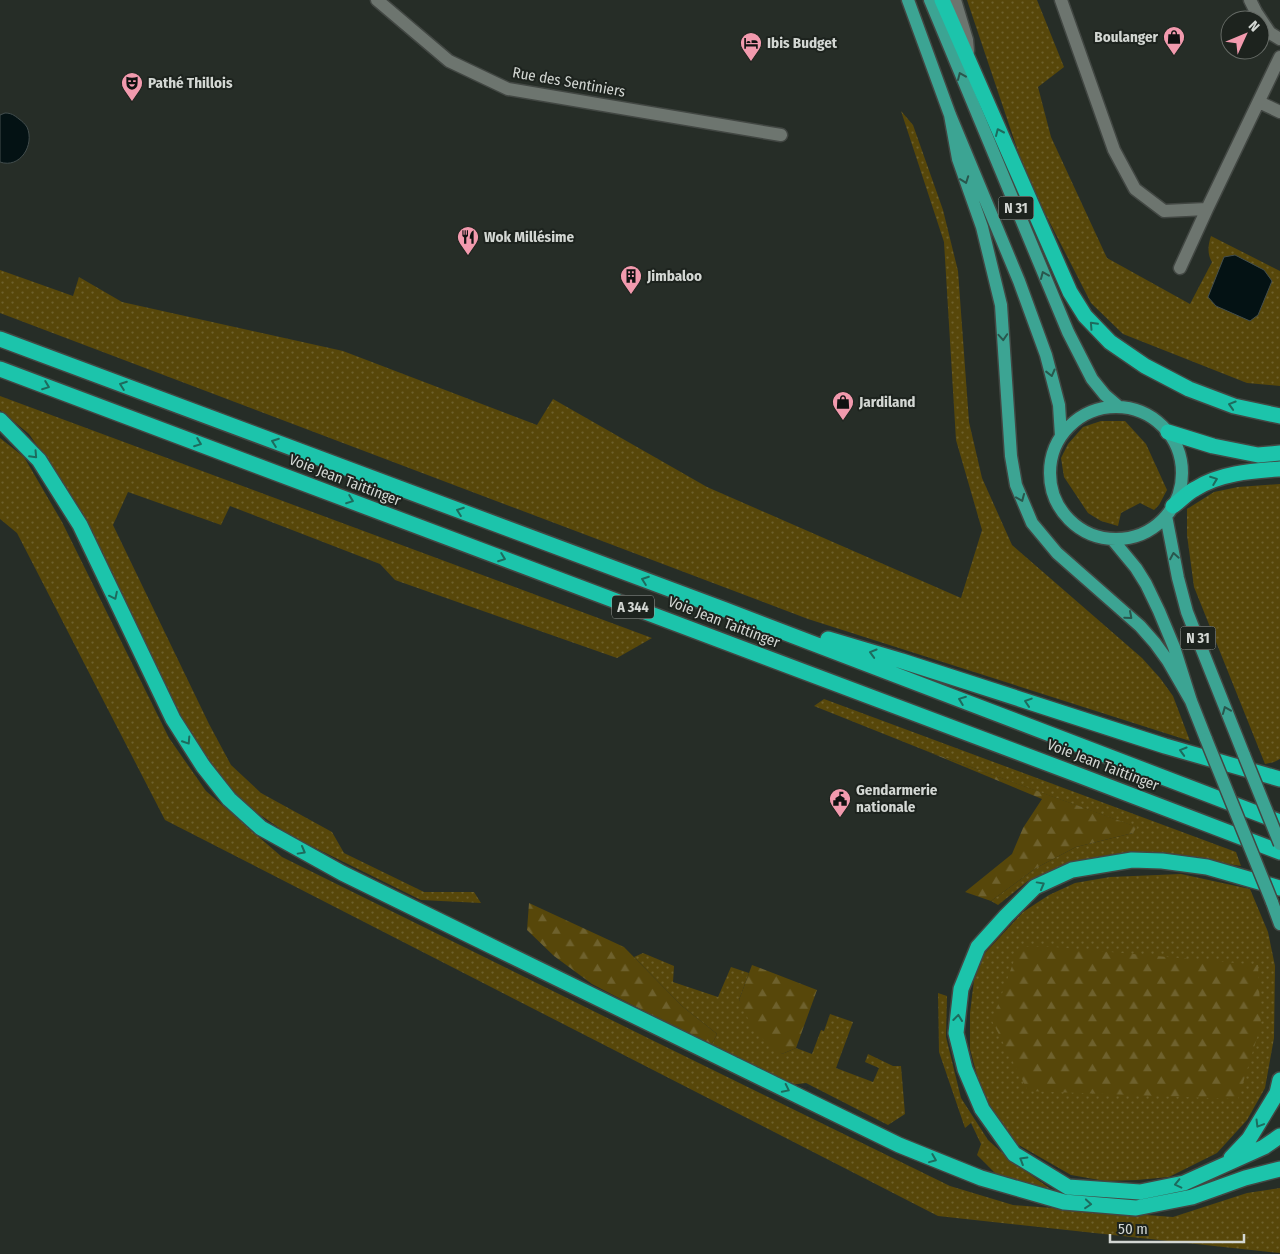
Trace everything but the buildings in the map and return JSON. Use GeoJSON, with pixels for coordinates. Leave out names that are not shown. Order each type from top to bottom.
{"type":"FeatureCollection","features":[{"type":"Feature","properties":{"kind":"highway"},"geometry":{"type":"LineString","coordinates":[[942,0],[1070,292],[1084,316],[1110,342],[1145,366],[1189,389],[1234,406],[1280,416]]}},
{"type":"Feature","properties":{"kind":"highway","name":"Voie Jean Taittinger"},"geometry":{"type":"LineString","coordinates":[[0,339],[723,609],[1280,822]]}},
{"type":"Feature","properties":{"kind":"highway","name":"Voie Jean Taittinger"},"geometry":{"type":"LineString","coordinates":[[0,369],[1275,848]]}},
{"type":"Feature","properties":{"kind":"highway"},"geometry":{"type":"LineString","coordinates":[[0,420],[39,460],[80,525],[172,719],[229,799],[261,828],[342,873],[899,1145],[981,1178],[1064,1202],[1136,1208],[1192,1197],[1245,1178],[1280,1169]]}},
{"type":"Feature","properties":{"kind":"highway"},"geometry":{"type":"LineString","coordinates":[[1168,432],[1213,446],[1258,455],[1280,453]]}},
{"type":"Feature","properties":{"kind":"highway"},"geometry":{"type":"LineString","coordinates":[[1170,511],[1195,489],[1216,478],[1256,470],[1280,469]]}},
{"type":"Feature","properties":{"kind":"highway"},"geometry":{"type":"LineString","coordinates":[[723,609],[902,661],[1165,746],[1280,779]]}},
{"type":"Feature","properties":{"kind":"highway"},"geometry":{"type":"LineString","coordinates":[[1280,888],[1207,866],[1162,861],[1132,860],[1072,870],[1035,887],[978,947],[961,989],[956,1033],[965,1069],[982,1109],[1014,1154],[1068,1187],[1140,1192],[1184,1183],[1264,1147],[1280,1136]]}},
{"type":"Feature","properties":{"kind":"highway"},"geometry":{"type":"LineString","coordinates":[[1223,1166],[1249,1140],[1277,1093],[1280,1080]]}},
{"type":"Feature","properties":{"kind":"main road","name":"N 31"},"geometry":{"type":"LineString","coordinates":[[908,0],[950,115],[1019,281],[1046,354],[1059,405],[1061,436]]}},
{"type":"Feature","properties":{"kind":"main road","name":"N 31"},"geometry":{"type":"LineString","coordinates":[[930,0],[1068,332],[1092,378],[1105,395],[1119,407]]}},
{"type":"Feature","properties":{"kind":"main road"},"geometry":{"type":"LineString","coordinates":[[950,115],[958,159],[982,227],[1001,304],[1011,447],[1016,485],[1032,523],[1057,553],[1140,626],[1168,661],[1191,701]]}},
{"type":"Feature","properties":{"kind":"main road"},"geometry":{"type":"LineString","coordinates":[[1119,407],[1137,410],[1154,419],[1168,432],[1178,449],[1182,468],[1181,488],[1170,511],[1158,525],[1136,536],[1112,539],[1095,536],[1080,529],[1066,517],[1056,503],[1051,486],[1050,469],[1053,452],[1061,436],[1072,424],[1086,414],[1102,408],[1119,407]]}},
{"type":"Feature","properties":{"kind":"main road","name":"N 31"},"geometry":{"type":"LineString","coordinates":[[1170,511],[1178,578],[1187,612],[1244,755],[1275,848]]}},
{"type":"Feature","properties":{"kind":"main road","name":"N 31"},"geometry":{"type":"LineString","coordinates":[[1112,539],[1136,568],[1159,611],[1174,647],[1191,701],[1280,924]]}},
{"type":"Feature","properties":{"kind":"street","name":"Rue des Sentiniers"},"geometry":{"type":"LineString","coordinates":[[376,0],[449,61],[508,89],[780,135]]}},
{"type":"Feature","properties":{"kind":"street"},"geometry":{"type":"LineString","coordinates":[[955,0],[967,40],[969,64]]}},
{"type":"Feature","properties":{"kind":"street"},"geometry":{"type":"LineString","coordinates":[[1061,0],[1114,150],[1135,189],[1164,211],[1207,209]]}},
{"type":"Feature","properties":{"kind":"street"},"geometry":{"type":"LineString","coordinates":[[1250,0],[1270,33],[1280,39]]}},
{"type":"Feature","properties":{"kind":"street"},"geometry":{"type":"LineString","coordinates":[[1180,268],[1280,57]]}},
{"type":"Feature","properties":{"kind":"street"},"geometry":{"type":"LineString","coordinates":[[1259,102],[1280,112]]}},
{"type":"Feature","properties":{"kind":"green space"},"geometry":{"type":"Polygon","coordinates":[[[967,0],[1037,0],[1064,67],[1038,87],[1051,137],[1107,258],[1190,304],[1212,262],[1208,249],[1211,236],[1280,271],[1280,386],[1247,383],[1123,334],[1091,303],[1027,178],[967,0]]]}},
{"type":"Feature","properties":{"kind":"green space"},"geometry":{"type":"Polygon","coordinates":[[[901,111],[913,125],[943,210],[958,271],[969,422],[982,478],[1012,545],[1142,658],[1173,696],[1190,741],[808,619],[0,313],[0,270],[73,296],[79,277],[122,302],[343,351],[537,425],[553,399],[707,487],[961,598],[982,530],[956,440],[944,242],[901,111]]]}},
{"type":"Feature","properties":{"kind":"green space"},"geometry":{"type":"Polygon","coordinates":[[[0,396],[652,638],[617,658],[395,580],[380,564],[230,506],[221,525],[128,492],[113,525],[209,724],[231,765],[261,793],[332,832],[344,853],[424,892],[474,892],[481,903],[421,900],[291,836],[250,808],[221,778],[185,724],[78,505],[29,434],[0,410],[0,396]]]}},
{"type":"Feature","properties":{"kind":"green space"},"geometry":{"type":"Polygon","coordinates":[[[1101,421],[1125,421],[1146,444],[1167,490],[1154,510],[1140,503],[1121,513],[1118,526],[1101,521],[1088,513],[1064,477],[1061,458],[1068,444],[1083,427],[1101,421]]]}},
{"type":"Feature","properties":{"kind":"green space"},"geometry":{"type":"Polygon","coordinates":[[[0,438],[24,457],[62,522],[169,738],[206,791],[282,857],[950,1186],[1013,1205],[1173,1217],[1247,1193],[1280,1188],[1280,1253],[938,1216],[165,820],[17,533],[0,519],[0,438]]]}},
{"type":"Feature","properties":{"kind":"green space"},"geometry":{"type":"Polygon","coordinates":[[[1280,484],[1280,759],[1265,764],[1194,587],[1187,535],[1187,509],[1214,492],[1238,487],[1280,484]]]}},
{"type":"Feature","properties":{"kind":"green space"},"geometry":{"type":"Polygon","coordinates":[[[824,699],[1236,852],[1241,866],[1160,854],[1101,856],[1075,863],[1028,881],[998,905],[991,901],[1036,868],[1076,847],[1133,833],[1136,827],[924,750],[814,706],[824,699]]]}},
{"type":"Feature","properties":{"kind":"green space"},"geometry":{"type":"Polygon","coordinates":[[[924,750],[1137,827],[1133,833],[1076,847],[1036,868],[991,901],[965,892],[1012,854],[1023,828],[1042,799],[924,750]]]}},
{"type":"Feature","properties":{"kind":"green space"},"geometry":{"type":"Polygon","coordinates":[[[1181,874],[1250,889],[1268,932],[1275,966],[1274,1038],[1265,1088],[1247,1120],[1217,1153],[1169,1177],[1105,1181],[1071,1175],[1017,1144],[997,1121],[987,1104],[970,1049],[970,1013],[974,980],[984,954],[1023,912],[1049,895],[1075,883],[1110,877],[1181,874]]]}},
{"type":"Feature","properties":{"kind":"green space"},"geometry":{"type":"Polygon","coordinates":[[[529,903],[624,947],[682,1006],[717,1034],[711,1046],[592,984],[554,956],[527,930],[529,903]]]}},
{"type":"Feature","properties":{"kind":"green space"},"geometry":{"type":"Polygon","coordinates":[[[1019,947],[1054,947],[1258,965],[1261,1025],[1238,1099],[1028,1091],[992,1021],[1019,947]]]}},
{"type":"Feature","properties":{"kind":"green space"},"geometry":{"type":"Polygon","coordinates":[[[643,953],[674,966],[673,982],[718,997],[731,967],[749,973],[739,1000],[782,1054],[796,1048],[812,1054],[821,1030],[824,1031],[830,1014],[853,1022],[836,1068],[873,1082],[879,1068],[865,1062],[868,1054],[893,1066],[901,1066],[905,1114],[888,1125],[806,1083],[790,1085],[711,1046],[717,1034],[682,1006],[634,957],[643,953]]]}},
{"type":"Feature","properties":{"kind":"green space"},"geometry":{"type":"Polygon","coordinates":[[[752,965],[817,990],[796,1048],[782,1054],[755,1033],[739,1000],[752,965]]]}},
{"type":"Feature","properties":{"kind":"green space"},"geometry":{"type":"Polygon","coordinates":[[[938,993],[947,996],[946,1037],[961,1098],[988,1140],[1010,1160],[1052,1190],[999,1177],[977,1155],[981,1144],[971,1123],[965,1128],[939,1052],[938,993]]]}},
{"type":"Feature","properties":{"kind":"shaded area"},"geometry":{"type":"Polygon","coordinates":[[[9,113],[22,122],[27,127],[29,134],[29,141],[24,154],[14,162],[7,163],[0,162],[0,115],[9,113]]]}},
{"type":"Feature","properties":{"kind":"shaded area"},"geometry":{"type":"Polygon","coordinates":[[[1235,255],[1264,270],[1272,281],[1258,315],[1250,321],[1216,306],[1208,297],[1224,257],[1235,255]]]}},
{"type":"Feature","properties":{"kind":"place","name":"Boulanger"},"geometry":{"type":"Point","coordinates":[1174,56]}},
{"type":"Feature","properties":{"kind":"place","name":"Ibis Budget"},"geometry":{"type":"Point","coordinates":[751,62]}},
{"type":"Feature","properties":{"kind":"place","name":"Pathé Thillois"},"geometry":{"type":"Point","coordinates":[132,102]}},
{"type":"Feature","properties":{"kind":"place","name":"Wok Millésime"},"geometry":{"type":"Point","coordinates":[468,256]}},
{"type":"Feature","properties":{"kind":"place","name":"Jimbaloo"},"geometry":{"type":"Point","coordinates":[631,295]}},
{"type":"Feature","properties":{"kind":"place","name":"Jardiland"},"geometry":{"type":"Point","coordinates":[843,421]}},
{"type":"Feature","properties":{"kind":"place","name":"Gendarmerie nationale"},"geometry":{"type":"Point","coordinates":[840,818]}}]}
